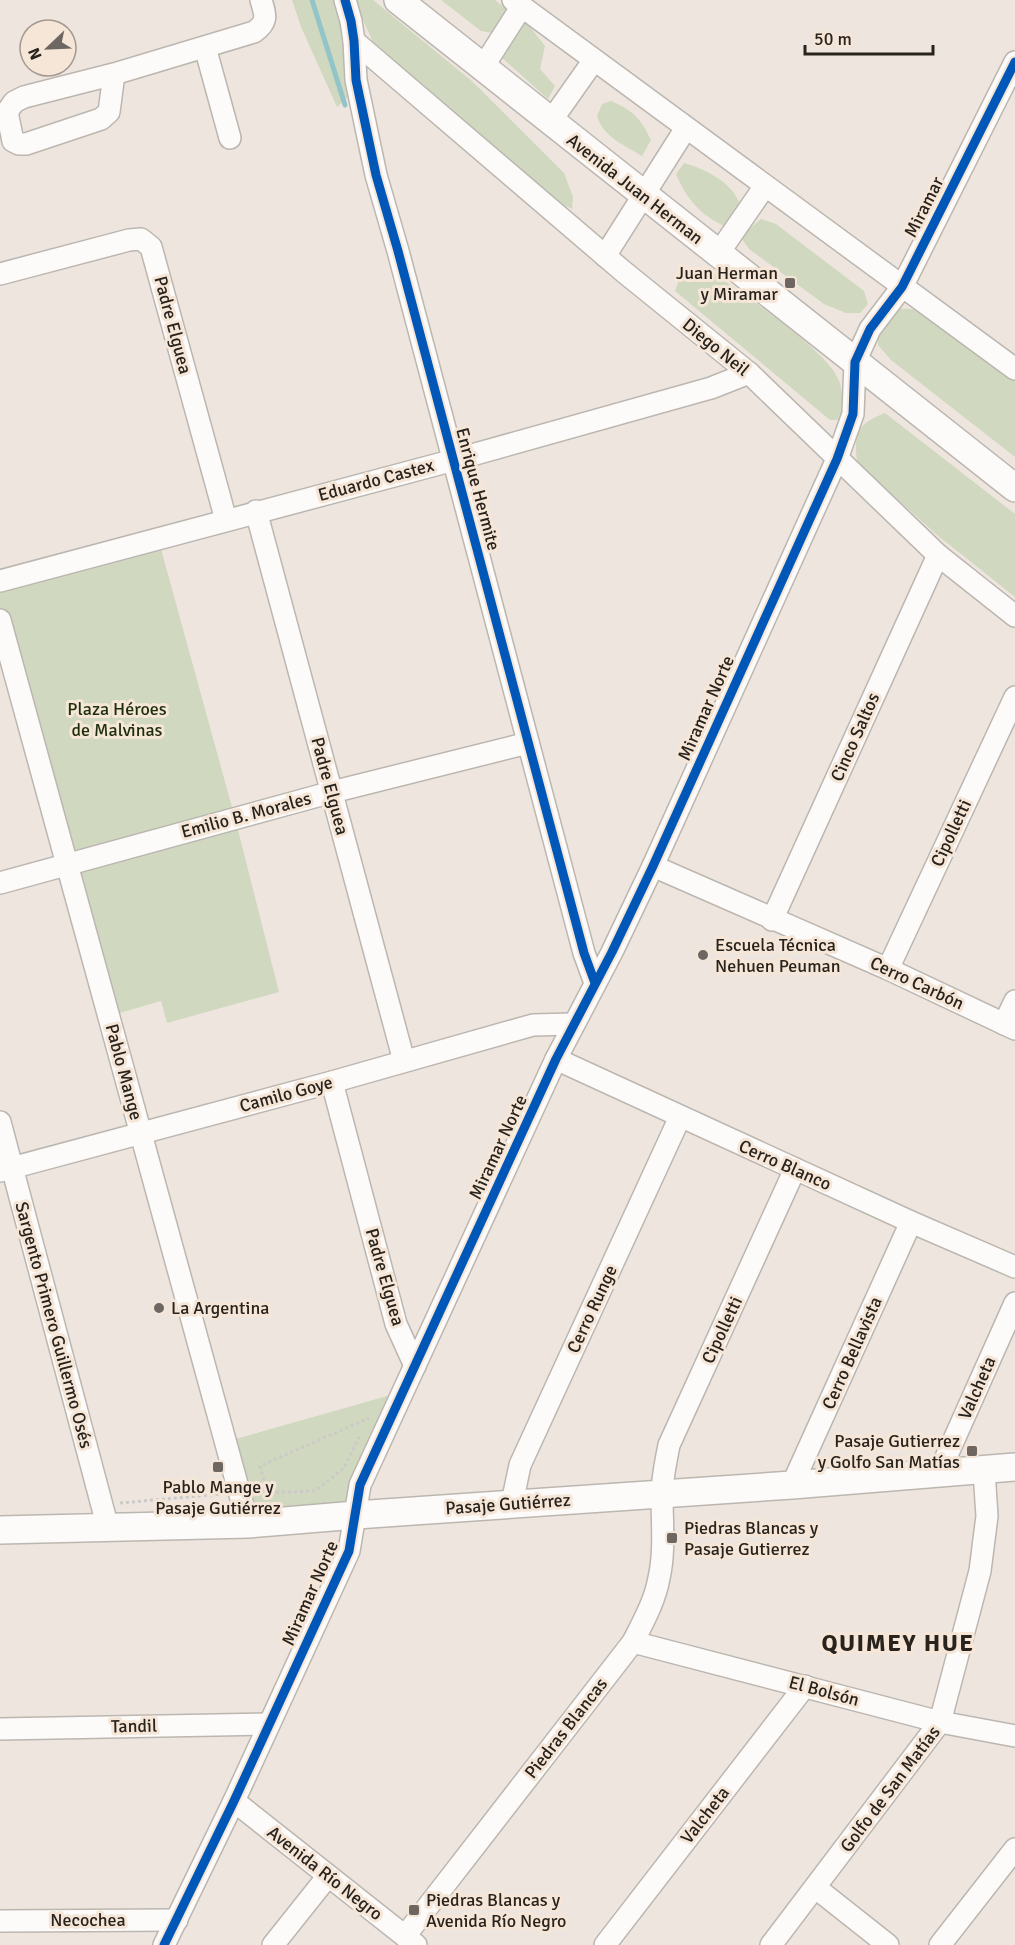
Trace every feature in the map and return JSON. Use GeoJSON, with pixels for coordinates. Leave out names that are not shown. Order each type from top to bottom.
{"type":"FeatureCollection","features":[{"type":"Feature","properties":{"kind":"main road","name":"Avenida Juan Herman"},"geometry":{"type":"LineString","coordinates":[[398,0],[1015,488]]}},
{"type":"Feature","properties":{"kind":"main road","name":"Pasaje Gutiérrez"},"geometry":{"type":"LineString","coordinates":[[0,1530],[105,1516],[248,1524],[1015,1467]]}},
{"type":"Feature","properties":{"kind":"street"},"geometry":{"type":"LineString","coordinates":[[114,75],[109,112],[101,119],[26,144],[13,141],[8,112],[14,102],[24,97],[114,75],[254,32],[262,26],[265,14],[261,0]]}},
{"type":"Feature","properties":{"kind":"street","name":"Enrique Hermite"},"geometry":{"type":"LineString","coordinates":[[345,0],[354,41],[356,80],[376,175],[584,953],[595,983]]}},
{"type":"Feature","properties":{"kind":"street"},"geometry":{"type":"LineString","coordinates":[[483,67],[517,3],[1015,369]]}},
{"type":"Feature","properties":{"kind":"street","name":"Diego Neil"},"geometry":{"type":"LineString","coordinates":[[354,41],[605,256],[749,373],[938,555],[1015,616]]}},
{"type":"Feature","properties":{"kind":"street"},"geometry":{"type":"LineString","coordinates":[[205,47],[230,138]]}},
{"type":"Feature","properties":{"kind":"street"},"geometry":{"type":"LineString","coordinates":[[551,122],[594,60]]}},
{"type":"Feature","properties":{"kind":"street","name":"Miramar"},"geometry":{"type":"LineString","coordinates":[[855,362],[870,329],[902,287],[1015,62]]}},
{"type":"Feature","properties":{"kind":"street"},"geometry":{"type":"LineString","coordinates":[[605,256],[642,194],[686,128]]}},
{"type":"Feature","properties":{"kind":"street"},"geometry":{"type":"LineString","coordinates":[[718,254],[765,186]]}},
{"type":"Feature","properties":{"kind":"street","name":"Padre Elguea"},"geometry":{"type":"LineString","coordinates":[[0,274],[129,240],[141,239],[151,247],[226,520]]}},
{"type":"Feature","properties":{"kind":"street","name":"Miramar Norte"},"geometry":{"type":"LineString","coordinates":[[164,1945],[234,1801],[349,1551],[360,1485],[556,1059],[612,952],[653,866],[837,459],[853,414],[855,362]]}},
{"type":"Feature","properties":{"kind":"street","name":"Eduardo Castex"},"geometry":{"type":"LineString","coordinates":[[0,581],[454,460],[711,388],[749,373]]}},
{"type":"Feature","properties":{"kind":"street","name":"Padre Elguea"},"geometry":{"type":"LineString","coordinates":[[256,511],[404,1061]]}},
{"type":"Feature","properties":{"kind":"street","name":"Cinco Saltos"},"geometry":{"type":"LineString","coordinates":[[772,920],[938,555]]}},
{"type":"Feature","properties":{"kind":"street","name":"Pablo Mange"},"geometry":{"type":"LineString","coordinates":[[0,620],[248,1524]]}},
{"type":"Feature","properties":{"kind":"street","name":"Cipolletti"},"geometry":{"type":"LineString","coordinates":[[888,969],[1015,697]]}},
{"type":"Feature","properties":{"kind":"street","name":"Emilio B. Morales"},"geometry":{"type":"LineString","coordinates":[[0,883],[332,792],[528,743]]}},
{"type":"Feature","properties":{"kind":"street","name":"Cerro Carbón"},"geometry":{"type":"LineString","coordinates":[[653,866],[888,969],[1010,1026]]}},
{"type":"Feature","properties":{"kind":"street"},"geometry":{"type":"LineString","coordinates":[[1010,1026],[1015,1001]]}},
{"type":"Feature","properties":{"kind":"street","name":"Camilo Goye"},"geometry":{"type":"LineString","coordinates":[[6,1170],[332,1082],[533,1024],[573,1024]]}},
{"type":"Feature","properties":{"kind":"street","name":"Cerro Blanco"},"geometry":{"type":"LineString","coordinates":[[556,1059],[911,1222],[1015,1267]]}},
{"type":"Feature","properties":{"kind":"street","name":"Padre Elguea"},"geometry":{"type":"LineString","coordinates":[[332,1082],[396,1324],[415,1366]]}},
{"type":"Feature","properties":{"kind":"street","name":"Cerro Runge"},"geometry":{"type":"LineString","coordinates":[[512,1503],[520,1465],[680,1117]]}},
{"type":"Feature","properties":{"kind":"street","name":"Sargento Primero Guillermo Osés"},"geometry":{"type":"LineString","coordinates":[[0,1122],[6,1170],[105,1516]]}},
{"type":"Feature","properties":{"kind":"street","name":"Cipolletti"},"geometry":{"type":"LineString","coordinates":[[662,1494],[669,1445],[795,1169]]}},
{"type":"Feature","properties":{"kind":"street","name":"Cerro Bellavista"},"geometry":{"type":"LineString","coordinates":[[792,1485],[911,1222]]}},
{"type":"Feature","properties":{"kind":"street","name":"Valcheta"},"geometry":{"type":"LineString","coordinates":[[939,1473],[1015,1303]]}},
{"type":"Feature","properties":{"kind":"street","name":"Golfo de San Matías"},"geometry":{"type":"LineString","coordinates":[[771,1945],[940,1722],[980,1571],[987,1516],[984,1471]]}},
{"type":"Feature","properties":{"kind":"street","name":"Piedras Blancas"},"geometry":{"type":"LineString","coordinates":[[411,1941],[633,1642],[651,1606],[659,1578],[663,1539],[662,1494]]}},
{"type":"Feature","properties":{"kind":"street","name":"El Bolsón"},"geometry":{"type":"LineString","coordinates":[[633,1642],[940,1722],[1015,1736]]}},
{"type":"Feature","properties":{"kind":"street","name":"Valcheta"},"geometry":{"type":"LineString","coordinates":[[605,1945],[805,1686]]}},
{"type":"Feature","properties":{"kind":"street","name":"Tandil"},"geometry":{"type":"LineString","coordinates":[[0,1729],[269,1724]]}},
{"type":"Feature","properties":{"kind":"street","name":"Avenida Río Negro"},"geometry":{"type":"LineString","coordinates":[[234,1801],[411,1941]]}},
{"type":"Feature","properties":{"kind":"street"},"geometry":{"type":"LineString","coordinates":[[940,1945],[1015,1849]]}},
{"type":"Feature","properties":{"kind":"street"},"geometry":{"type":"LineString","coordinates":[[273,1945],[328,1876]]}},
{"type":"Feature","properties":{"kind":"street"},"geometry":{"type":"LineString","coordinates":[[816,1888],[888,1945]]}},
{"type":"Feature","properties":{"kind":"street","name":"Necochea"},"geometry":{"type":"LineString","coordinates":[[0,1921],[177,1920]]}},
{"type":"Feature","properties":{"kind":"path"},"geometry":{"type":"LineString","coordinates":[[267,1492],[260,1466],[369,1417],[364,1427]]}},
{"type":"Feature","properties":{"kind":"path"},"geometry":{"type":"LineString","coordinates":[[105,1516],[208,1494],[315,1491],[344,1468],[359,1437]]}},
{"type":"Feature","properties":{"kind":"green space"},"geometry":{"type":"Polygon","coordinates":[[[292,0],[336,0],[347,37],[348,97],[337,107],[301,27],[292,0]]]}},
{"type":"Feature","properties":{"kind":"green space"},"geometry":{"type":"Polygon","coordinates":[[[354,0],[373,0],[473,82],[564,173],[573,197],[572,209],[562,204],[376,49],[354,0]]]}},
{"type":"Feature","properties":{"kind":"green space"},"geometry":{"type":"Polygon","coordinates":[[[441,0],[495,0],[506,9],[508,20],[497,34],[481,31],[441,0]]]}},
{"type":"Feature","properties":{"kind":"green space"},"geometry":{"type":"Polygon","coordinates":[[[527,23],[545,46],[540,69],[555,86],[548,99],[502,58],[499,48],[513,27],[527,23]]]}},
{"type":"Feature","properties":{"kind":"green space"},"geometry":{"type":"Polygon","coordinates":[[[611,101],[631,112],[640,121],[651,140],[642,156],[615,140],[600,123],[597,116],[602,104],[611,101]]]}},
{"type":"Feature","properties":{"kind":"green space"},"geometry":{"type":"Polygon","coordinates":[[[684,163],[716,177],[735,195],[739,202],[734,214],[724,226],[701,211],[684,191],[676,174],[684,163]]]}},
{"type":"Feature","properties":{"kind":"green space"},"geometry":{"type":"Polygon","coordinates":[[[761,219],[776,224],[864,291],[868,304],[860,313],[846,313],[824,304],[749,249],[742,239],[748,230],[761,219]]]}},
{"type":"Feature","properties":{"kind":"green space"},"geometry":{"type":"Polygon","coordinates":[[[716,274],[804,341],[833,370],[841,388],[841,420],[830,420],[675,291],[679,280],[716,274]]]}},
{"type":"Feature","properties":{"kind":"green space"},"geometry":{"type":"Polygon","coordinates":[[[894,308],[925,310],[1015,377],[1015,457],[891,360],[878,345],[878,327],[894,308]]]}},
{"type":"Feature","properties":{"kind":"green space"},"geometry":{"type":"Polygon","coordinates":[[[885,413],[1015,514],[1015,597],[937,535],[857,463],[856,444],[859,431],[868,421],[885,413]]]}},
{"type":"Feature","properties":{"kind":"green space","name":"Plaza Héroes de Malvinas"},"geometry":{"type":"Polygon","coordinates":[[[158,538],[235,818],[279,992],[167,1023],[161,1001],[109,1016],[0,620],[0,581],[158,538]]]}},
{"type":"Feature","properties":{"kind":"green space"},"geometry":{"type":"Polygon","coordinates":[[[394,1394],[351,1510],[253,1518],[232,1440],[394,1394]]]}},
{"type":"Feature","properties":{"kind":"waterway"},"geometry":{"type":"LineString","coordinates":[[312,0],[345,105]]}},
{"type":"Feature","properties":{"kind":"cycle path"},"geometry":{"type":"LineString","coordinates":[[345,0],[354,41],[356,80],[376,175],[584,953],[595,983]]}},
{"type":"Feature","properties":{"kind":"cycle path"},"geometry":{"type":"LineString","coordinates":[[164,1945],[234,1801],[349,1551],[360,1485],[556,1059],[612,952],[653,866],[837,459],[853,414],[855,362],[870,329],[902,287],[1015,62]]}},
{"type":"Feature","properties":{"kind":"place","name":"Juan Herman y Miramar"},"geometry":{"type":"Point","coordinates":[790,283]}},
{"type":"Feature","properties":{"kind":"place","name":"Escuela Técnica Nehuen Peuman"},"geometry":{"type":"Point","coordinates":[703,955]}},
{"type":"Feature","properties":{"kind":"place","name":"La Argentina"},"geometry":{"type":"Point","coordinates":[159,1308]}},
{"type":"Feature","properties":{"kind":"place","name":"Pasaje Gutierrez y Golfo San Matías"},"geometry":{"type":"Point","coordinates":[972,1451]}},
{"type":"Feature","properties":{"kind":"place","name":"Pablo Mange y Pasaje Gutiérrez"},"geometry":{"type":"Point","coordinates":[218,1467]}},
{"type":"Feature","properties":{"kind":"place","name":"Piedras Blancas y Pasaje Gutierrez"},"geometry":{"type":"Point","coordinates":[672,1538]}},
{"type":"Feature","properties":{"kind":"place","name":"Piedras Blancas y Avenida Río Negro"},"geometry":{"type":"Point","coordinates":[414,1910]}},
{"type":"Feature","properties":{"kind":"district","name":"QUIMEY HUE"},"geometry":{"type":"Point","coordinates":[898,1643]}}]}
